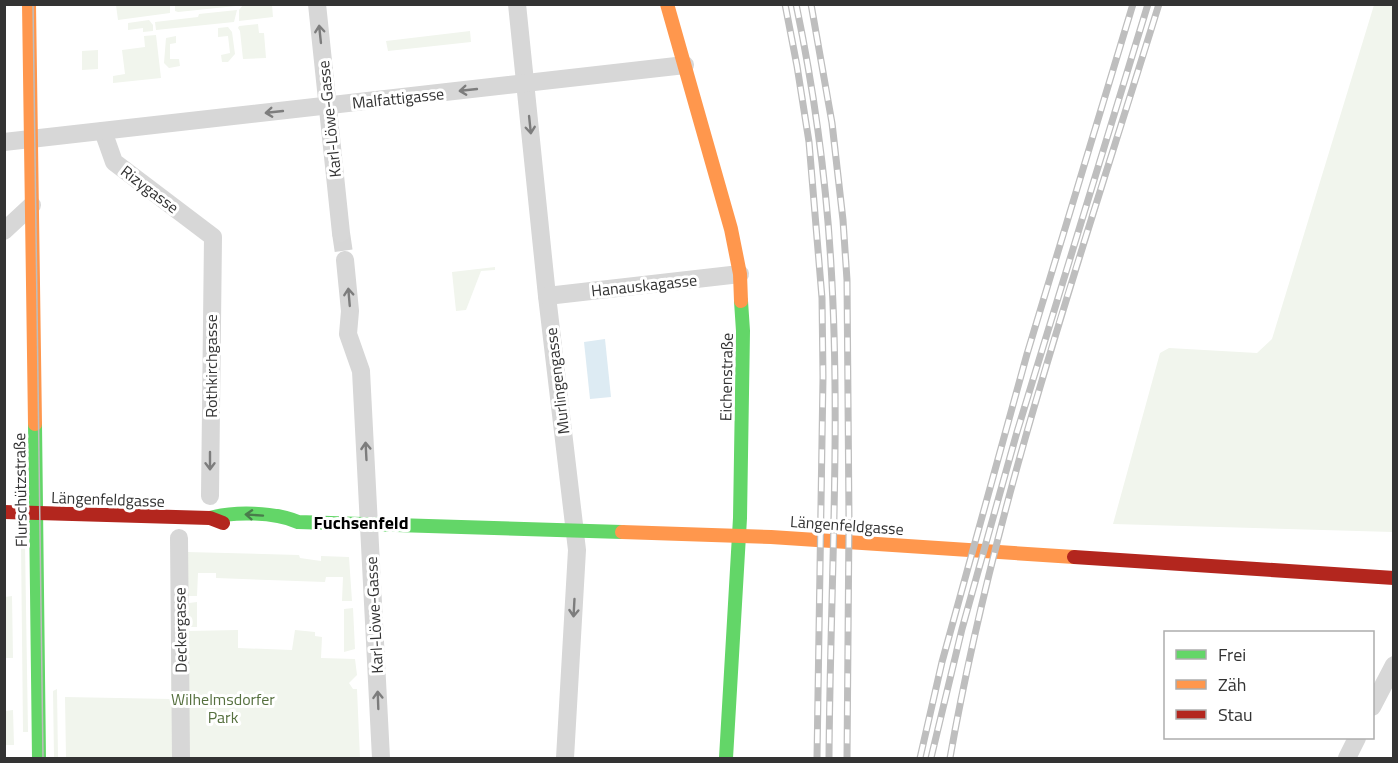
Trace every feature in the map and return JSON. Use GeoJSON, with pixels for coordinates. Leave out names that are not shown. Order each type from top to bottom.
{"type":"FeatureCollection","features":[{"type":"Feature","properties":{"kind":"street","name":"Flurschützstraße"},"geometry":{"type":"LineString","coordinates":[[29,4],[39,759]]}},
{"type":"Feature","properties":{"kind":"street","name":"Karl-Löwe-Gasse"},"geometry":{"type":"LineString","coordinates":[[317,4],[341,233]]}},
{"type":"Feature","properties":{"kind":"street","name":"Murlingengasse"},"geometry":{"type":"LineString","coordinates":[[517,4],[577,550],[565,759]]}},
{"type":"Feature","properties":{"kind":"street","name":"Eichenstraße"},"geometry":{"type":"LineString","coordinates":[[668,4],[731,229],[740,274],[743,331],[740,536],[726,759]]}},
{"type":"Feature","properties":{"kind":"street","name":"Malfattigasse"},"geometry":{"type":"LineString","coordinates":[[4,142],[685,65]]}},
{"type":"Feature","properties":{"kind":"street","name":"Rizygasse"},"geometry":{"type":"LineString","coordinates":[[103,131],[114,162],[213,237]]}},
{"type":"Feature","properties":{"kind":"street"},"geometry":{"type":"LineString","coordinates":[[4,231],[32,205]]}},
{"type":"Feature","properties":{"kind":"street","name":"Rothkirchgasse"},"geometry":{"type":"LineString","coordinates":[[210,496],[213,237]]}},
{"type":"Feature","properties":{"kind":"street","name":"Karl-Löwe-Gasse"},"geometry":{"type":"LineString","coordinates":[[345,260],[350,311],[348,334],[362,371],[381,759]]}},
{"type":"Feature","properties":{"kind":"street","name":"Hanauskagasse"},"geometry":{"type":"LineString","coordinates":[[548,296],[740,274]]}},
{"type":"Feature","properties":{"kind":"street","name":"Längenfeldgasse"},"geometry":{"type":"LineString","coordinates":[[4,512],[210,518],[227,513],[288,517],[298,522],[740,536],[1394,578]]}},
{"type":"Feature","properties":{"kind":"street","name":"Deckergasse"},"geometry":{"type":"LineString","coordinates":[[179,538],[181,759]]}},
{"type":"Feature","properties":{"kind":"street"},"geometry":{"type":"LineString","coordinates":[[1374,703],[1394,665]]}},
{"type":"Feature","properties":{"kind":"street"},"geometry":{"type":"LineString","coordinates":[[1347,759],[1357,739]]}},
{"type":"Feature","properties":{"kind":"green space"},"geometry":{"type":"Polygon","coordinates":[[[161,4],[170,6],[170,13],[118,20],[116,5],[161,4]]]}},
{"type":"Feature","properties":{"kind":"green space"},"geometry":{"type":"Polygon","coordinates":[[[236,4],[236,6],[175,11],[175,6],[236,4]]]}},
{"type":"Feature","properties":{"kind":"green space"},"geometry":{"type":"Polygon","coordinates":[[[243,5],[272,5],[273,17],[239,21],[239,10],[243,5]]]}},
{"type":"Feature","properties":{"kind":"green space"},"geometry":{"type":"Polygon","coordinates":[[[1374,5],[1394,5],[1393,532],[1113,524],[1160,353],[1169,348],[1257,353],[1272,339],[1374,5]]]}},
{"type":"Feature","properties":{"kind":"green space"},"geometry":{"type":"Polygon","coordinates":[[[237,10],[234,22],[156,30],[155,22],[237,10]]]}},
{"type":"Feature","properties":{"kind":"green space"},"geometry":{"type":"Polygon","coordinates":[[[149,20],[153,25],[153,31],[143,32],[143,28],[128,30],[128,23],[149,20]]]}},
{"type":"Feature","properties":{"kind":"green space"},"geometry":{"type":"Polygon","coordinates":[[[258,24],[259,33],[264,33],[266,58],[243,59],[238,28],[258,24]]]}},
{"type":"Feature","properties":{"kind":"green space"},"geometry":{"type":"Polygon","coordinates":[[[228,27],[232,32],[235,54],[228,62],[222,62],[221,55],[230,53],[228,36],[218,37],[218,28],[228,27]]]}},
{"type":"Feature","properties":{"kind":"green space"},"geometry":{"type":"Polygon","coordinates":[[[470,31],[471,42],[388,51],[386,41],[470,31]]]}},
{"type":"Feature","properties":{"kind":"green space"},"geometry":{"type":"Polygon","coordinates":[[[156,35],[161,78],[113,83],[113,76],[125,74],[122,50],[145,47],[144,36],[156,35]]]}},
{"type":"Feature","properties":{"kind":"green space"},"geometry":{"type":"Polygon","coordinates":[[[176,36],[176,43],[170,44],[170,59],[179,59],[180,66],[169,68],[164,63],[166,38],[176,36]]]}},
{"type":"Feature","properties":{"kind":"green space"},"geometry":{"type":"Polygon","coordinates":[[[98,50],[98,69],[82,70],[82,51],[98,50]]]}},
{"type":"Feature","properties":{"kind":"green space"},"geometry":{"type":"Polygon","coordinates":[[[495,267],[495,270],[481,271],[466,310],[456,311],[452,272],[495,267]]]}},
{"type":"Feature","properties":{"kind":"green space"},"geometry":{"type":"Polygon","coordinates":[[[21,543],[25,544],[28,732],[23,732],[21,543]]]}},
{"type":"Feature","properties":{"kind":"green space"},"geometry":{"type":"Polygon","coordinates":[[[187,552],[299,555],[300,558],[321,561],[321,556],[349,557],[352,601],[342,601],[343,577],[326,577],[325,582],[216,578],[216,573],[198,573],[197,596],[188,596],[187,552]]]}},
{"type":"Feature","properties":{"kind":"green space"},"geometry":{"type":"Polygon","coordinates":[[[12,596],[13,658],[5,658],[5,597],[12,596]]]}},
{"type":"Feature","properties":{"kind":"green space"},"geometry":{"type":"Polygon","coordinates":[[[197,602],[197,627],[189,627],[189,603],[197,602]]]}},
{"type":"Feature","properties":{"kind":"green space"},"geometry":{"type":"Polygon","coordinates":[[[353,608],[355,649],[344,652],[344,609],[353,608]]]}},
{"type":"Feature","properties":{"kind":"green space","name":"Wilhelmsdorfer Park"},"geometry":{"type":"Polygon","coordinates":[[[238,630],[238,648],[292,650],[295,630],[315,632],[315,636],[322,637],[321,658],[355,659],[357,675],[349,683],[353,689],[357,689],[360,758],[66,758],[65,697],[171,699],[171,655],[188,631],[238,630]]]}},
{"type":"Feature","properties":{"kind":"green space"},"geometry":{"type":"Polygon","coordinates":[[[57,689],[58,758],[54,758],[53,691],[57,689]]]}},
{"type":"Feature","properties":{"kind":"green space"},"geometry":{"type":"Polygon","coordinates":[[[13,710],[14,745],[5,745],[5,711],[13,710]]]}},
{"type":"Feature","properties":{"kind":"shaded area"},"geometry":{"type":"Polygon","coordinates":[[[605,339],[611,397],[590,399],[584,342],[605,339]]]}},
{"type":"Feature","properties":{"kind":"tunnel"},"geometry":{"type":"LineString","coordinates":[[341,233],[345,260]]}},
{"type":"Feature","properties":{"kind":"tram line"},"geometry":{"type":"LineString","coordinates":[[33,4],[43,758]]}},
{"type":"Feature","properties":{"kind":"railway"},"geometry":{"type":"LineString","coordinates":[[785,4],[809,142],[822,298],[823,377],[817,758]]}},
{"type":"Feature","properties":{"kind":"railway"},"geometry":{"type":"LineString","coordinates":[[796,4],[814,101],[822,166],[829,232],[834,326],[835,450],[829,758]]}},
{"type":"Feature","properties":{"kind":"railway"},"geometry":{"type":"LineString","coordinates":[[811,4],[832,123],[847,280],[849,521],[847,758]]}},
{"type":"Feature","properties":{"kind":"railway"},"geometry":{"type":"LineString","coordinates":[[920,758],[942,662],[1027,354],[1133,4]]}},
{"type":"Feature","properties":{"kind":"railway"},"geometry":{"type":"LineString","coordinates":[[931,758],[962,629],[1017,432],[1148,4]]}},
{"type":"Feature","properties":{"kind":"railway"},"geometry":{"type":"LineString","coordinates":[[950,758],[969,662],[1016,473],[1071,284],[1159,4]]}},
{"type":"Feature","properties":{"kind":"traffic: fast"},"geometry":{"type":"LineString","coordinates":[[726,758],[740,518],[743,331],[741,301]]}},
{"type":"Feature","properties":{"kind":"traffic: fast"},"geometry":{"type":"LineString","coordinates":[[35,424],[39,758]]}},
{"type":"Feature","properties":{"kind":"traffic: fast"},"geometry":{"type":"LineString","coordinates":[[210,518],[231,514],[254,514],[278,516],[298,522],[622,532]]}},
{"type":"Feature","properties":{"kind":"traffic: slow"},"geometry":{"type":"LineString","coordinates":[[29,4],[35,424]]}},
{"type":"Feature","properties":{"kind":"traffic: slow"},"geometry":{"type":"LineString","coordinates":[[667,4],[731,229],[740,274],[741,301]]}},
{"type":"Feature","properties":{"kind":"traffic: slow"},"geometry":{"type":"LineString","coordinates":[[622,532],[771,537],[1074,557]]}},
{"type":"Feature","properties":{"kind":"traffic: jam"},"geometry":{"type":"LineString","coordinates":[[4,512],[210,518],[223,523]]}},
{"type":"Feature","properties":{"kind":"traffic: jam"},"geometry":{"type":"LineString","coordinates":[[1074,557],[1394,578]]}},
{"type":"Feature","properties":{"kind":"district","name":"Fuchsenfeld"},"geometry":{"type":"Point","coordinates":[361,523]}}]}
